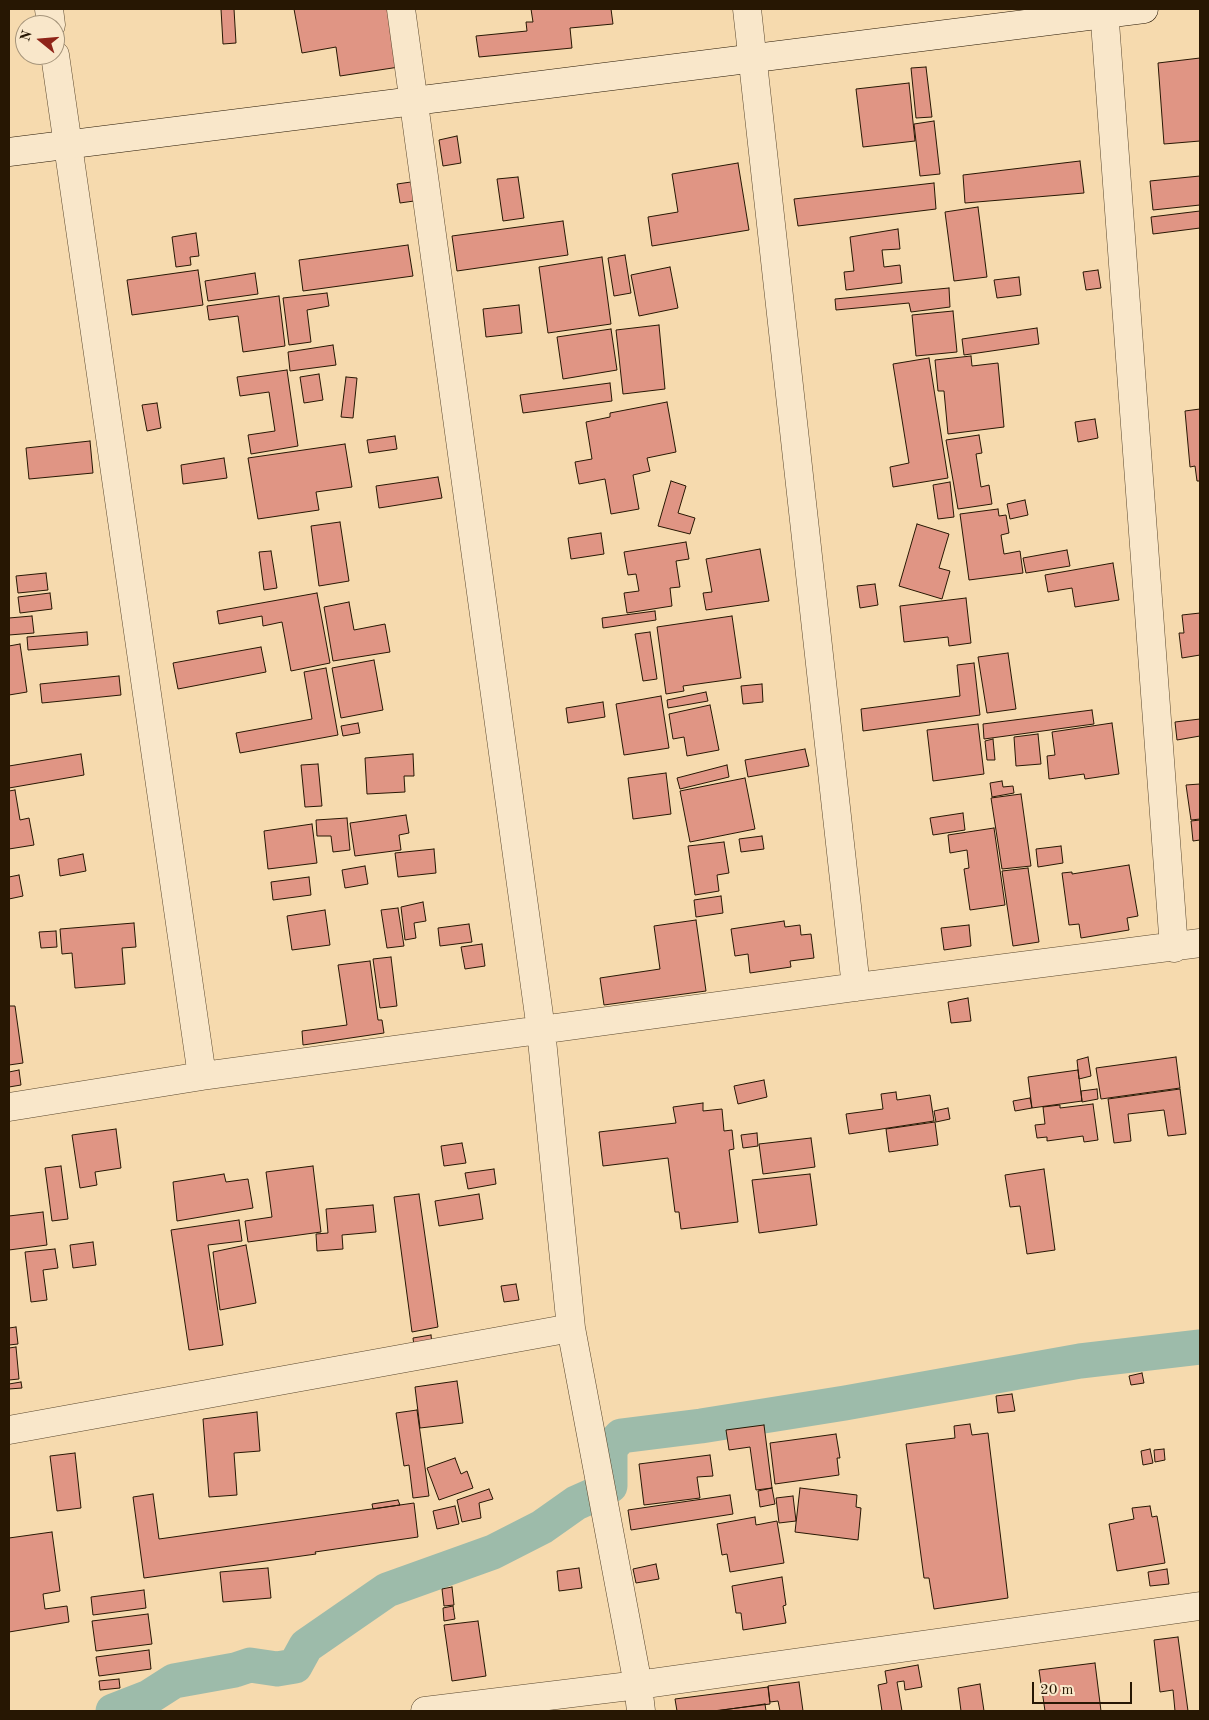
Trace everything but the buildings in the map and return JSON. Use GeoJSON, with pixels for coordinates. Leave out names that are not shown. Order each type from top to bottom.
{"type":"FeatureCollection","features":[{"type":"Feature","properties":{"kind":"street"},"geometry":{"type":"LineString","coordinates":[[401,9],[541,1030],[571,1328],[639,1698]]}},
{"type":"Feature","properties":{"kind":"street"},"geometry":{"type":"LineString","coordinates":[[747,9],[856,987]]}},
{"type":"Feature","properties":{"kind":"street"},"geometry":{"type":"LineString","coordinates":[[9,152],[66,143],[753,58],[1105,11],[1144,9]]}},
{"type":"Feature","properties":{"kind":"street"},"geometry":{"type":"LineString","coordinates":[[1105,11],[1174,948]]}},
{"type":"Feature","properties":{"kind":"street"},"geometry":{"type":"LineString","coordinates":[[56,65],[202,1076]]}},
{"type":"Feature","properties":{"kind":"street"},"geometry":{"type":"LineString","coordinates":[[9,1107],[202,1076],[856,987],[1174,948],[1200,943]]}},
{"type":"Feature","properties":{"kind":"street"},"geometry":{"type":"LineString","coordinates":[[9,1430],[571,1328]]}},
{"type":"Feature","properties":{"kind":"street"},"geometry":{"type":"LineString","coordinates":[[425,1711],[639,1698],[1200,1606]]}},
{"type":"Feature","properties":{"kind":"waterway"},"geometry":{"type":"LineString","coordinates":[[610,1486],[610,1448],[621,1436],[701,1426],[845,1403],[1080,1361],[1200,1347]]}},
{"type":"Feature","properties":{"kind":"waterway"},"geometry":{"type":"LineString","coordinates":[[113,1711],[149,1697],[174,1681],[235,1670],[250,1665],[277,1669],[295,1666],[306,1646],[387,1590],[493,1552],[542,1527],[576,1503],[594,1495]]}}]}
